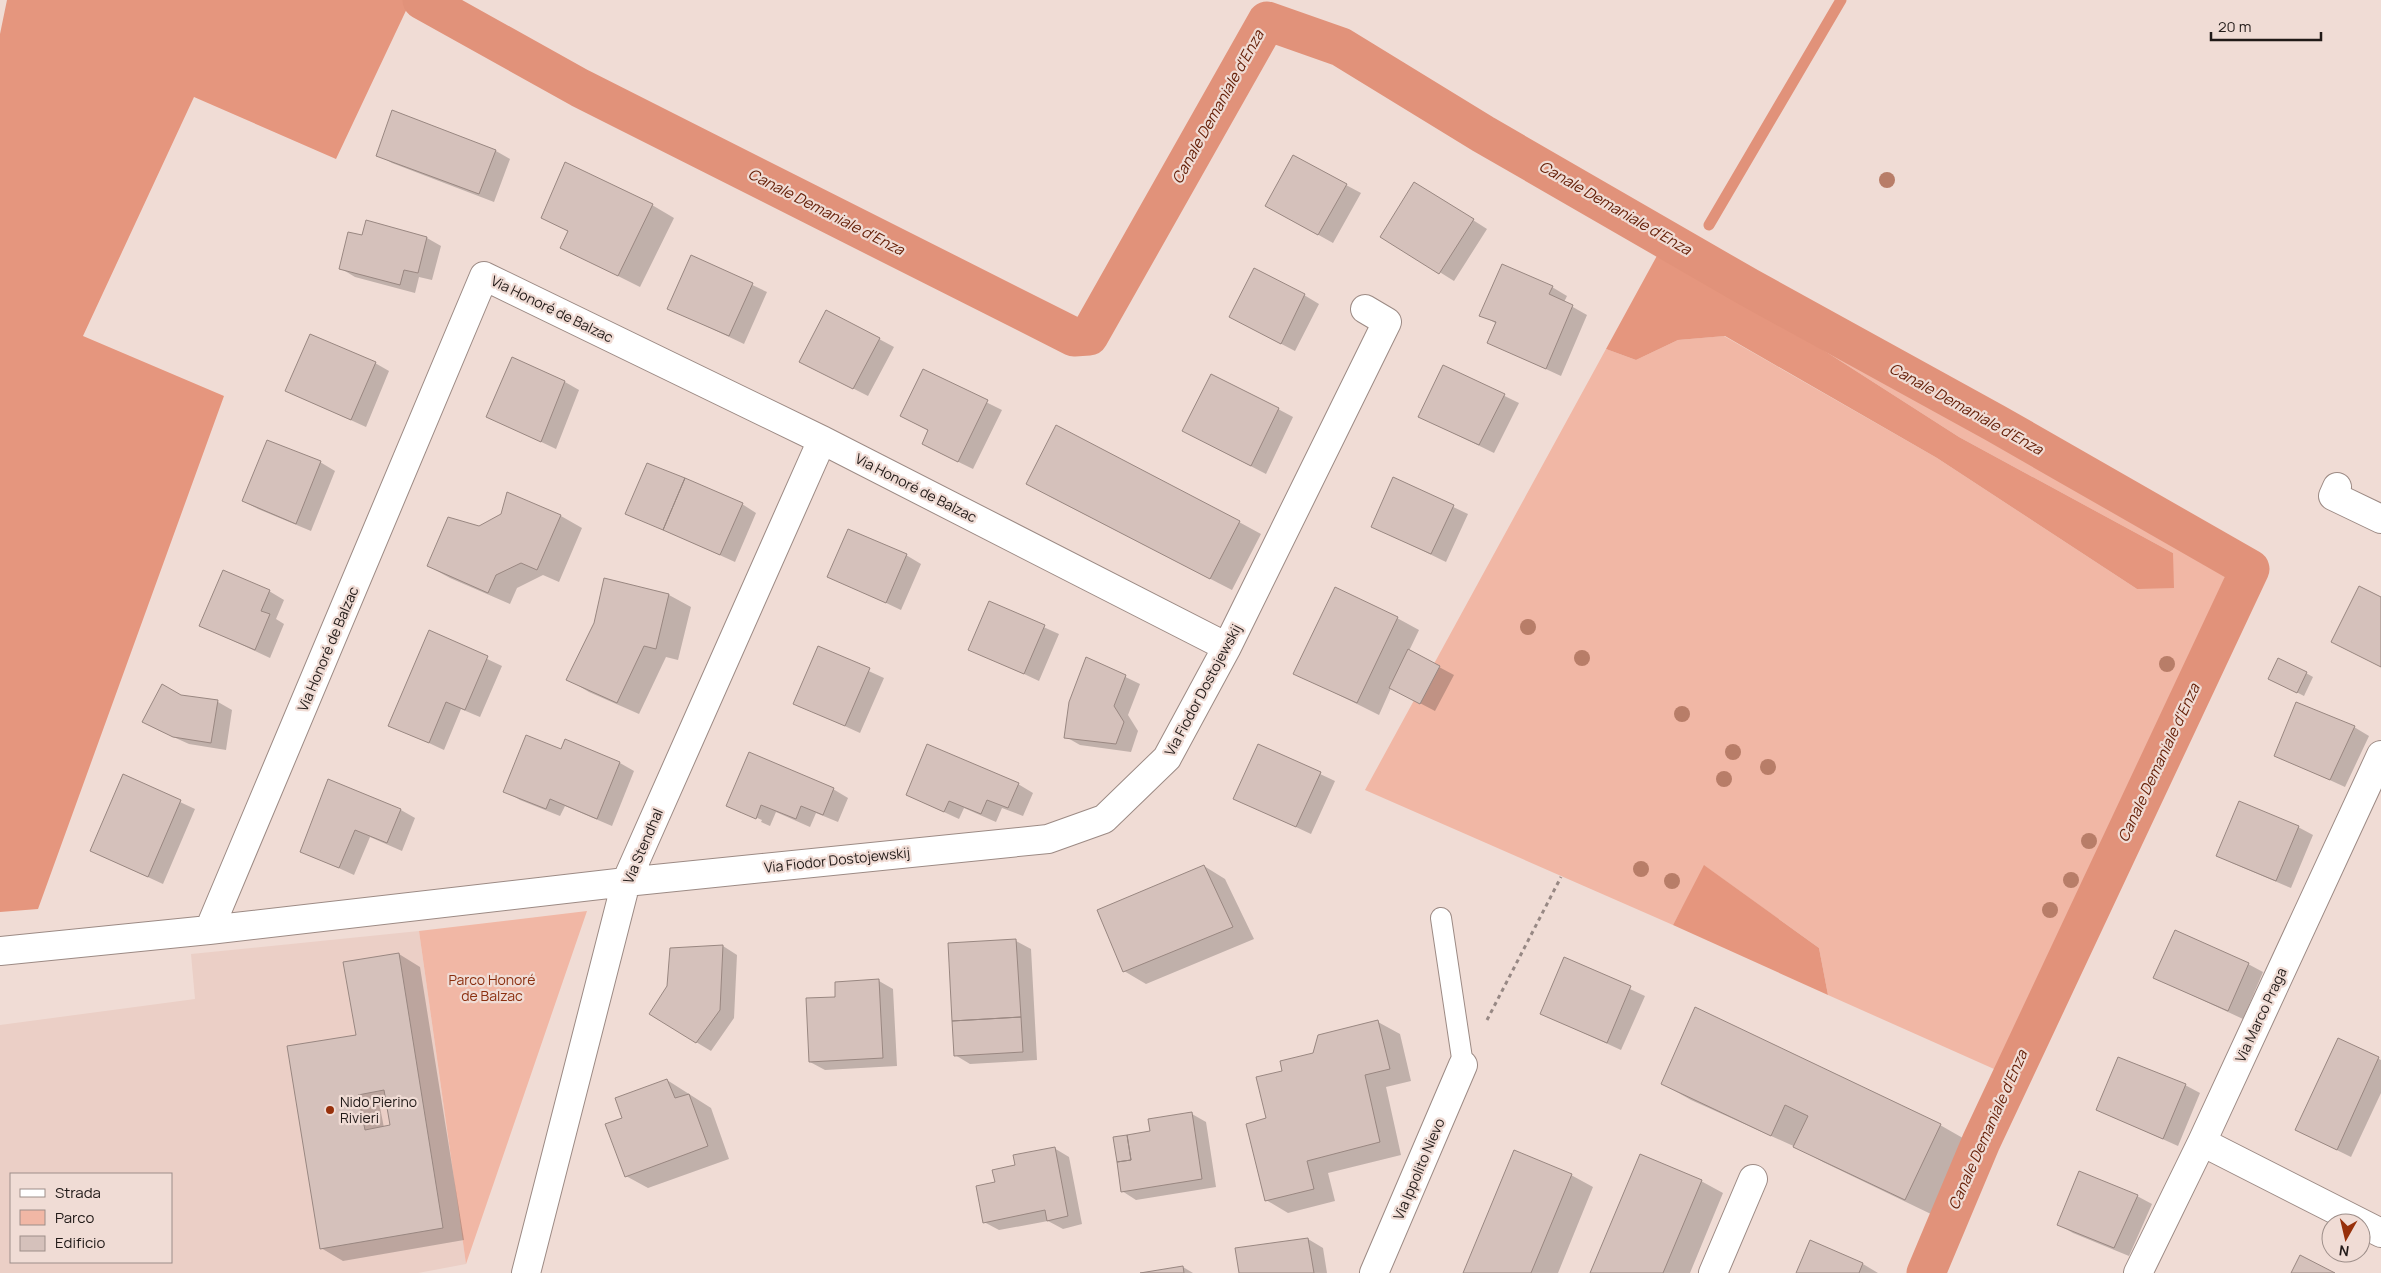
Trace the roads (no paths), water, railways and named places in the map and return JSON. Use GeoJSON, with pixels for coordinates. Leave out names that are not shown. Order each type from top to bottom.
{"type":"FeatureCollection","features":[{"type":"Feature","properties":{"kind":"street","name":"Via Honoré de Balzac"},"geometry":{"type":"LineString","coordinates":[[209,930],[484,276],[822,440],[1227,647]]}},
{"type":"Feature","properties":{"kind":"street","name":"Via Fiodor Dostojewskij"},"geometry":{"type":"LineString","coordinates":[[626,882],[1048,839],[1104,819],[1167,758],[1227,647],[1387,322],[1365,309]]}},
{"type":"Feature","properties":{"kind":"street","name":"Via Stendhal"},"geometry":{"type":"LineString","coordinates":[[526,1273],[626,882],[822,440]]}},
{"type":"Feature","properties":{"kind":"street"},"geometry":{"type":"LineString","coordinates":[[2337,487],[2333,496],[2381,519]]}},
{"type":"Feature","properties":{"kind":"street","name":"Via Marco Praga"},"geometry":{"type":"LineString","coordinates":[[2138,1273],[2202,1142],[2381,755]]}},
{"type":"Feature","properties":{"kind":"street"},"geometry":{"type":"LineString","coordinates":[[7,946],[209,930],[626,882]]}},
{"type":"Feature","properties":{"kind":"street","name":"Via Ippolito Nievo"},"geometry":{"type":"LineString","coordinates":[[1374,1273],[1463,1065]]}},
{"type":"Feature","properties":{"kind":"street"},"geometry":{"type":"LineString","coordinates":[[2202,1142],[2381,1233]]}},
{"type":"Feature","properties":{"kind":"street"},"geometry":{"type":"LineString","coordinates":[[1713,1273],[1753,1179]]}},
{"type":"Feature","properties":{"kind":"lane"},"geometry":{"type":"LineString","coordinates":[[1441,918],[1463,1065]]}},
{"type":"Feature","properties":{"kind":"waterway","name":"Canale Demaniale d'Enza"},"geometry":{"type":"LineString","coordinates":[[422,0],[580,88],[1074,337],[1089,336],[1267,21],[1341,47],[1483,134],[1748,287],[1995,423],[2250,569],[1981,1142],[1926,1273]]}},
{"type":"Feature","properties":{"kind":"waterway"},"geometry":{"type":"LineString","coordinates":[[1709,225],[1841,0]]}},
{"type":"Feature","properties":{"kind":"place","name":"Nido Pierino Rivieri"},"geometry":{"type":"Point","coordinates":[330,1110]}},
{"type":"Feature","properties":{"kind":"park label","name":"Parco Honoré de Balzac"},"geometry":{"type":"Point","coordinates":[492,988]}}]}
